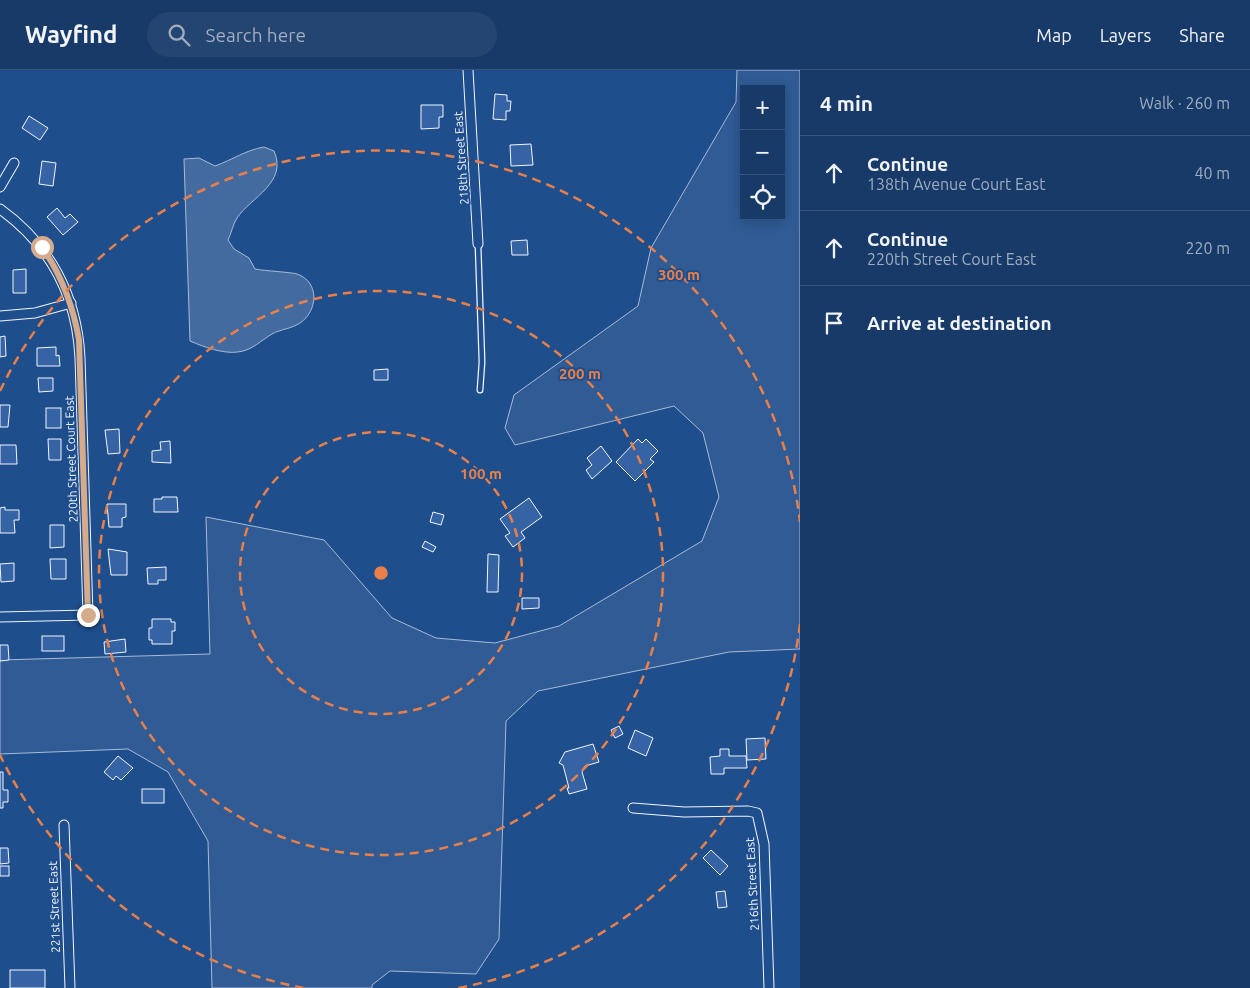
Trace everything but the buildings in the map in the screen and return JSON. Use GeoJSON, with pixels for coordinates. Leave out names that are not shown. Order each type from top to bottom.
{"type":"FeatureCollection","features":[{"type":"Feature","properties":{"kind":"street","name":"218th Street East"},"geometry":{"type":"LineString","coordinates":[[468,70],[478,244]]}},
{"type":"Feature","properties":{"kind":"street"},"geometry":{"type":"LineString","coordinates":[[0,188],[14,163]]}},
{"type":"Feature","properties":{"kind":"street","name":"220th Street Court East"},"geometry":{"type":"LineString","coordinates":[[0,209],[27,231],[42,247],[54,266],[71,303],[79,340],[80,358],[88,615],[0,617]]}},
{"type":"Feature","properties":{"kind":"street"},"geometry":{"type":"LineString","coordinates":[[0,316],[35,314],[71,303]]}},
{"type":"Feature","properties":{"kind":"street","name":"216th Street East"},"geometry":{"type":"LineString","coordinates":[[633,808],[757,813],[764,844],[769,988]]}},
{"type":"Feature","properties":{"kind":"street","name":"221st Street East"},"geometry":{"type":"LineString","coordinates":[[64,824],[70,988]]}},
{"type":"Feature","properties":{"kind":"lane"},"geometry":{"type":"LineString","coordinates":[[478,244],[482,362],[480,390]]}},
{"type":"Feature","properties":{"kind":"shaded area"},"geometry":{"type":"Polygon","coordinates":[[[737,70],[800,70],[800,649],[729,652],[538,691],[506,721],[499,939],[476,974],[390,971],[372,985],[372,988],[212,988],[208,841],[168,772],[128,749],[0,754],[0,660],[210,654],[206,517],[324,540],[392,618],[436,638],[495,643],[559,626],[702,541],[719,497],[703,433],[674,406],[515,445],[505,428],[514,395],[638,306],[651,248],[736,102],[737,70]]]}},
{"type":"Feature","properties":{"kind":"shaded area"},"geometry":{"type":"Polygon","coordinates":[[[264,147],[274,151],[277,162],[276,172],[266,189],[237,218],[228,240],[234,249],[249,258],[255,269],[294,273],[304,278],[310,283],[313,290],[313,304],[306,318],[300,323],[272,334],[243,351],[220,351],[207,348],[190,341],[184,159],[199,158],[215,166],[251,150],[264,147]]]}},
{"type":"Feature","properties":{"kind":"route"},"geometry":{"type":"LineString","coordinates":[[42,247],[65,286],[75,318],[79,340],[88,615]]}}]}
